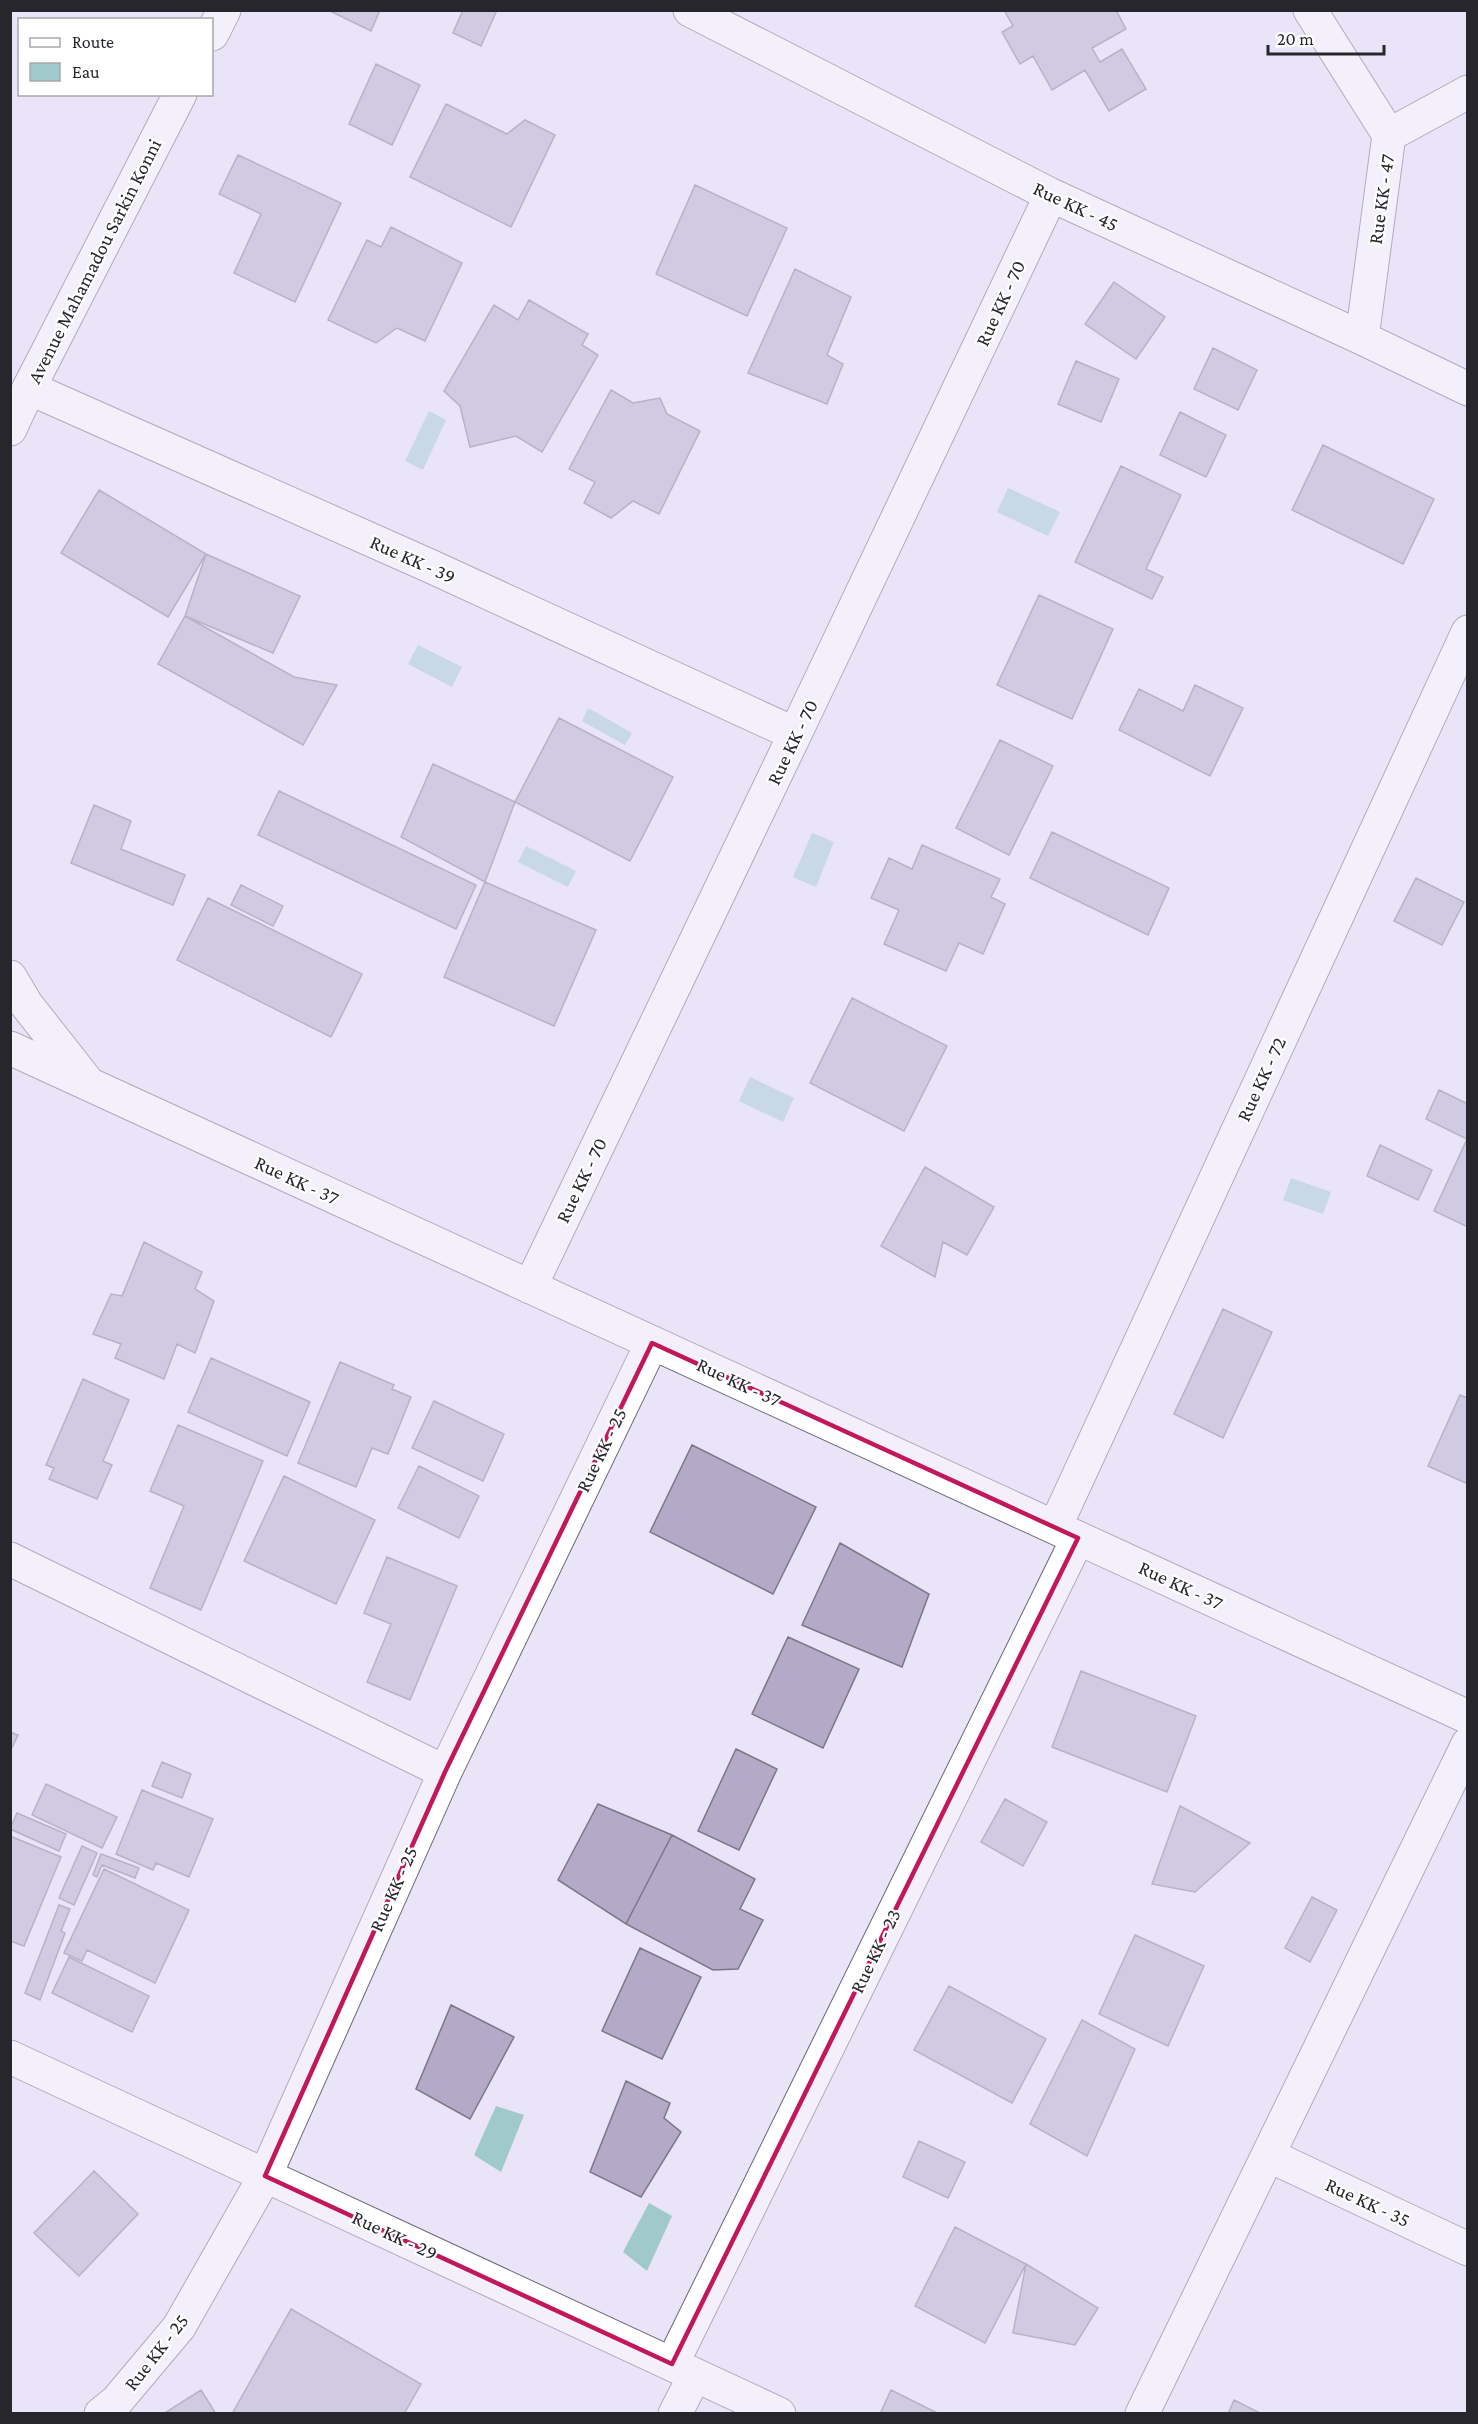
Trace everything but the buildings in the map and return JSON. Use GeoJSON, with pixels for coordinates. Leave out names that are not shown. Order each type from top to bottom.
{"type":"FeatureCollection","features":[{"type":"Feature","properties":{"kind":"street"},"geometry":{"type":"LineString","coordinates":[[213,32],[224,10]]}},
{"type":"Feature","properties":{"kind":"street","name":"Rue KK - 45"},"geometry":{"type":"LineString","coordinates":[[690,10],[1051,195],[1362,338],[1467,389]]}},
{"type":"Feature","properties":{"kind":"street","name":"Rue KK - 47"},"geometry":{"type":"LineString","coordinates":[[1310,10],[1389,135],[1362,338]]}},
{"type":"Feature","properties":{"kind":"street"},"geometry":{"type":"LineString","coordinates":[[1389,135],[1467,92]]}},
{"type":"Feature","properties":{"kind":"street","name":"Avenue Mahamadou Sarkin Konni"},"geometry":{"type":"LineString","coordinates":[[10,429],[28,388],[179,96]]}},
{"type":"Feature","properties":{"kind":"street","name":"Rue KK - 70"},"geometry":{"type":"LineString","coordinates":[[530,1287],[1051,195]]}},
{"type":"Feature","properties":{"kind":"street","name":"Rue KK - 39"},"geometry":{"type":"LineString","coordinates":[[28,388],[430,566],[795,734]]}},
{"type":"Feature","properties":{"kind":"street","name":"Rue KK - 72"},"geometry":{"type":"LineString","coordinates":[[1066,1533],[1467,632]]}},
{"type":"Feature","properties":{"kind":"street"},"geometry":{"type":"LineString","coordinates":[[10,977],[26,1004],[87,1083]]}},
{"type":"Feature","properties":{"kind":"street","name":"Rue KK - 37"},"geometry":{"type":"LineString","coordinates":[[10,1048],[1467,1717]]}},
{"type":"Feature","properties":{"kind":"street","name":"Rue KK - 25"},"geometry":{"type":"LineString","coordinates":[[101,2414],[116,2402],[179,2326],[266,2176],[445,1772],[652,1343]]}},
{"type":"Feature","properties":{"kind":"street","name":"Rue KK - 23"},"geometry":{"type":"LineString","coordinates":[[675,2414],[683,2369],[1066,1533]]}},
{"type":"Feature","properties":{"kind":"street"},"geometry":{"type":"LineString","coordinates":[[10,1559],[445,1772]]}},
{"type":"Feature","properties":{"kind":"street"},"geometry":{"type":"LineString","coordinates":[[1142,2414],[1467,1744]]}},
{"type":"Feature","properties":{"kind":"street","name":"Rue KK - 29"},"geometry":{"type":"LineString","coordinates":[[10,2057],[778,2414]]}},
{"type":"Feature","properties":{"kind":"street","name":"Rue KK - 35"},"geometry":{"type":"LineString","coordinates":[[1268,2155],[1467,2249]]}},
{"type":"Feature","properties":{"kind":"highlighted area"},"geometry":{"type":"Polygon","coordinates":[[[652,1343],[1078,1538],[672,2364],[265,2176],[445,1772],[652,1343]]]}},
{"type":"Feature","properties":{"kind":"water"},"geometry":{"type":"Polygon","coordinates":[[[429,411],[446,420],[423,470],[405,461],[429,411]]]}},
{"type":"Feature","properties":{"kind":"water"},"geometry":{"type":"Polygon","coordinates":[[[1008,488],[1060,512],[1048,536],[997,512],[1008,488]]]}},
{"type":"Feature","properties":{"kind":"water"},"geometry":{"type":"Polygon","coordinates":[[[418,645],[462,667],[452,687],[408,664],[418,645]]]}},
{"type":"Feature","properties":{"kind":"water"},"geometry":{"type":"Polygon","coordinates":[[[588,708],[632,733],[625,745],[582,721],[588,708]]]}},
{"type":"Feature","properties":{"kind":"water"},"geometry":{"type":"Polygon","coordinates":[[[812,833],[834,842],[816,887],[793,877],[812,833]]]}},
{"type":"Feature","properties":{"kind":"water"},"geometry":{"type":"Polygon","coordinates":[[[526,846],[576,871],[568,887],[518,862],[526,846]]]}},
{"type":"Feature","properties":{"kind":"water"},"geometry":{"type":"Polygon","coordinates":[[[750,1077],[794,1098],[783,1122],[739,1101],[750,1077]]]}},
{"type":"Feature","properties":{"kind":"water"},"geometry":{"type":"Polygon","coordinates":[[[1291,1178],[1331,1192],[1323,1214],[1283,1200],[1291,1178]]]}},
{"type":"Feature","properties":{"kind":"water"},"geometry":{"type":"Polygon","coordinates":[[[496,2106],[524,2115],[501,2172],[474,2155],[496,2106]]]}},
{"type":"Feature","properties":{"kind":"water"},"geometry":{"type":"Polygon","coordinates":[[[649,2203],[672,2216],[647,2271],[623,2252],[649,2203]]]}}]}
